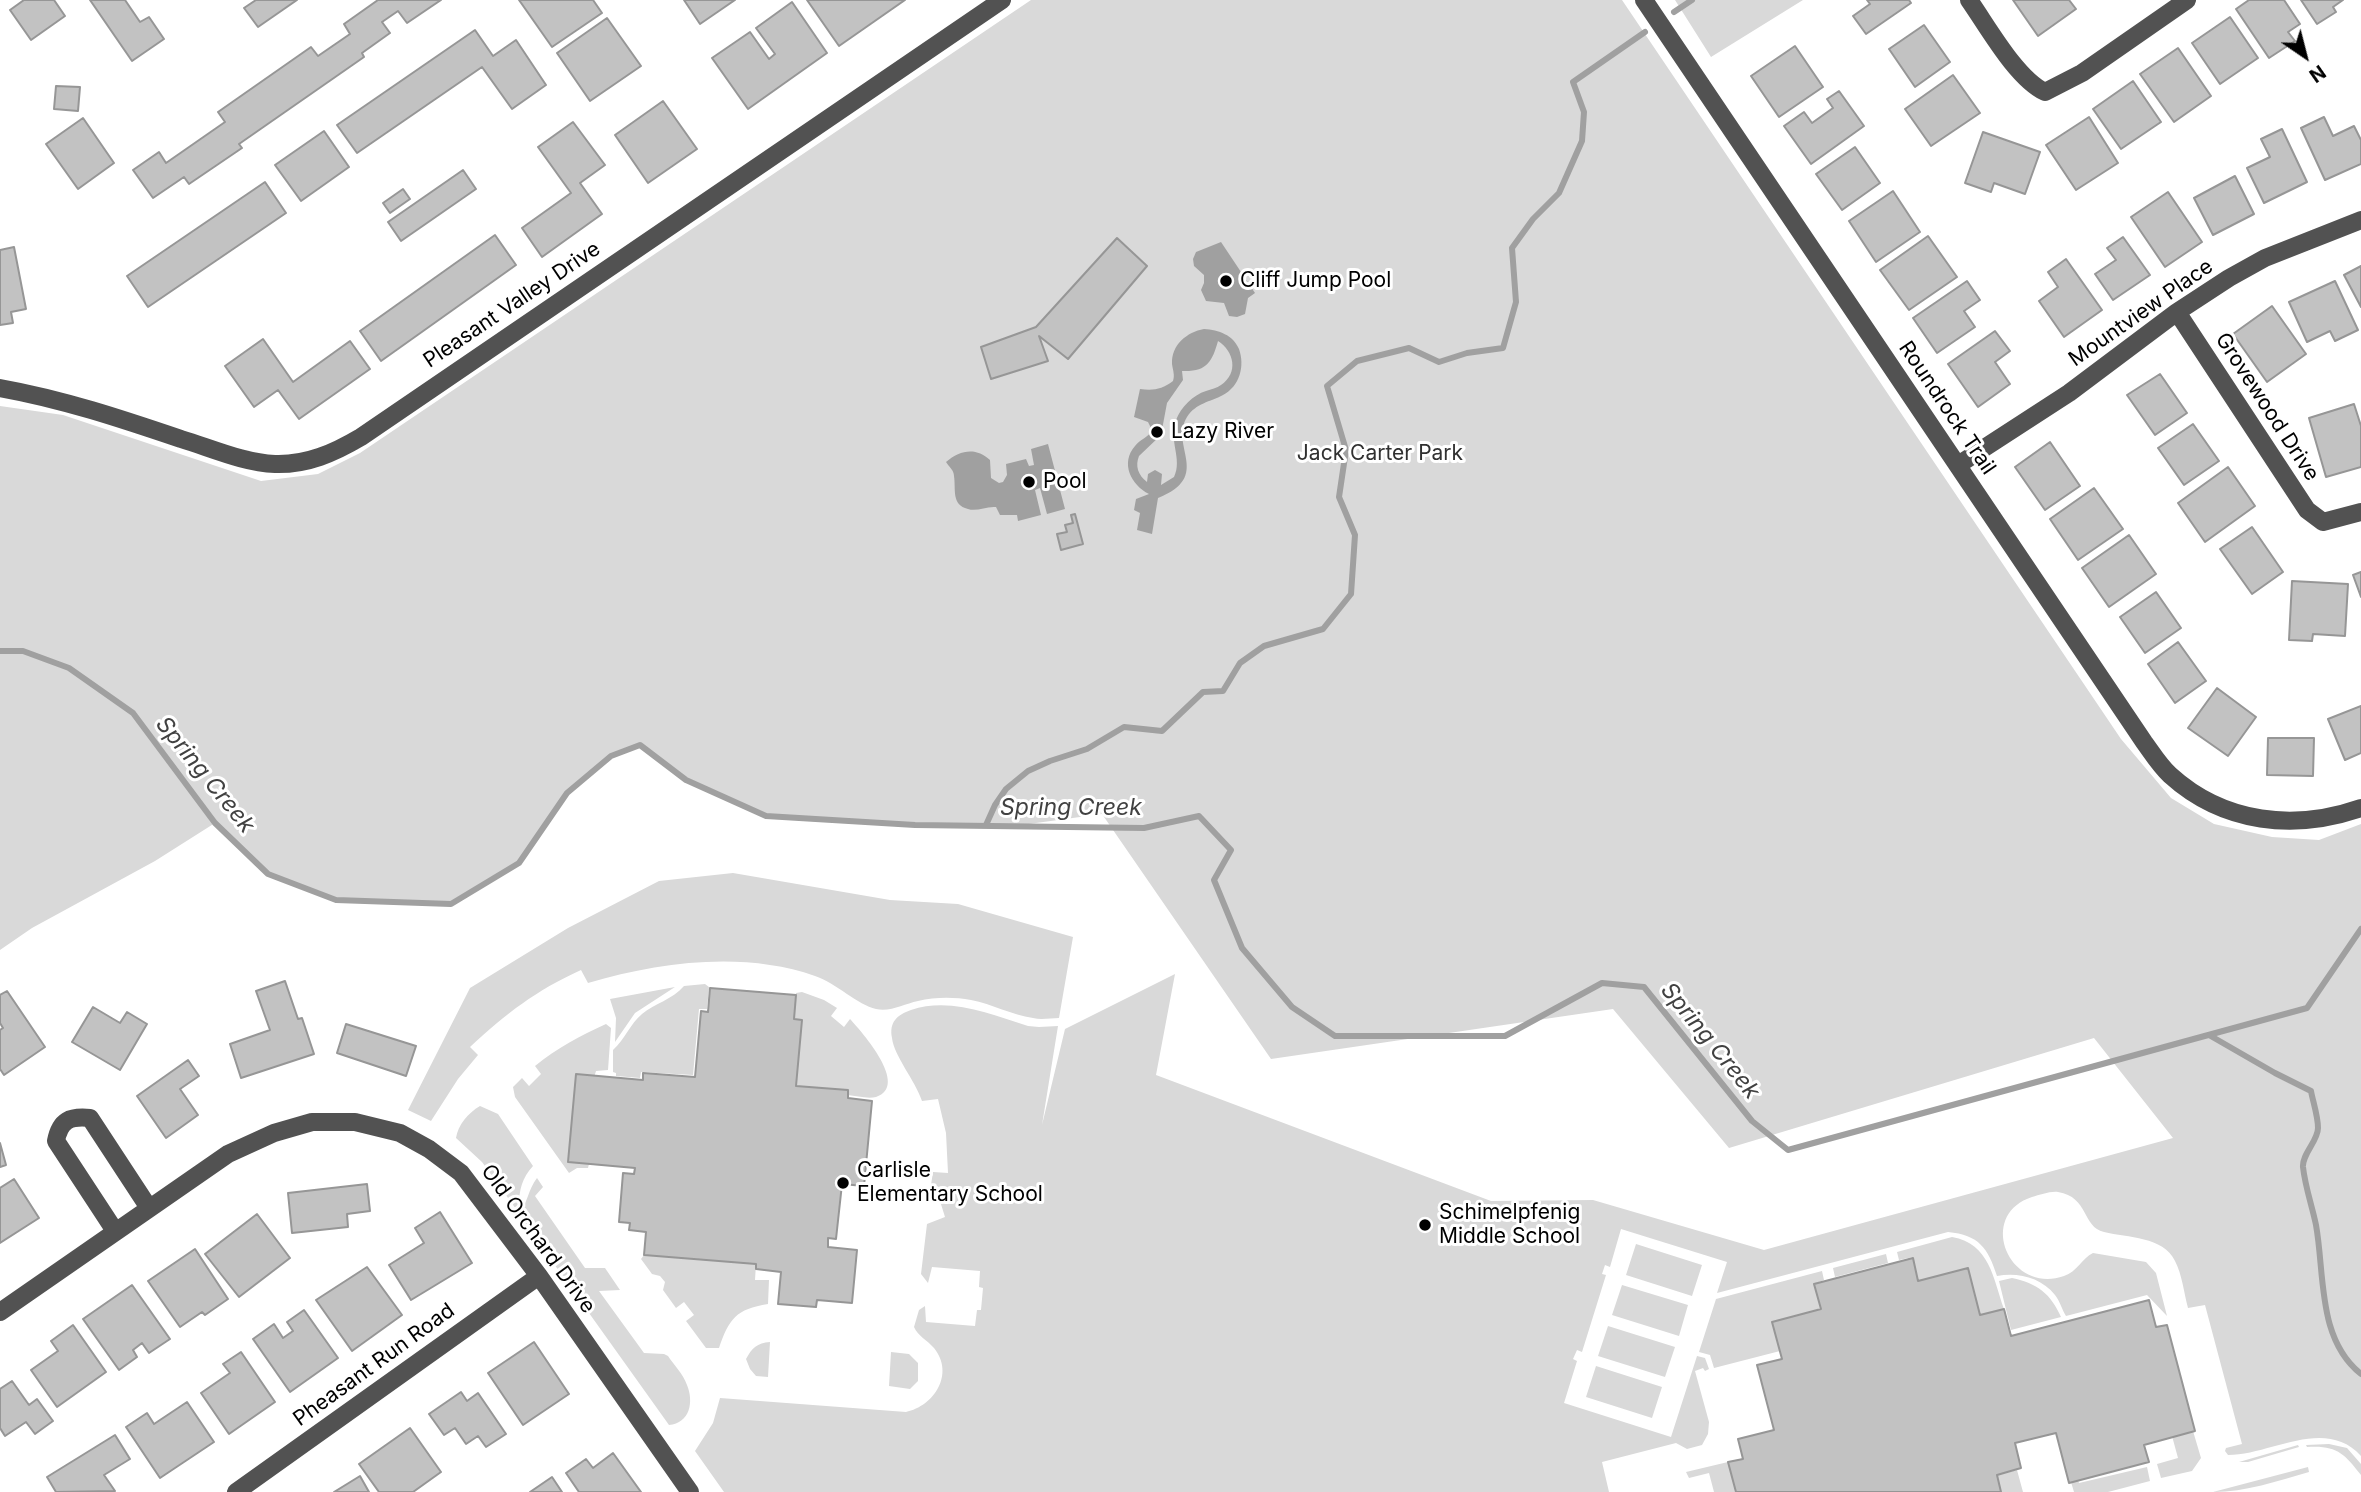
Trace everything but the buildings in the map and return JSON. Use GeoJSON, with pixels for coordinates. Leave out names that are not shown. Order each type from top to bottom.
{"type":"FeatureCollection","features":[{"type":"Feature","properties":{"kind":"street","name":"Pleasant Valley Drive"},"geometry":{"type":"LineString","coordinates":[[0,388],[37,394],[235,456],[274,464],[302,462],[331,454],[361,437],[1002,0]]}},
{"type":"Feature","properties":{"kind":"street","name":"Roundrock Trail"},"geometry":{"type":"LineString","coordinates":[[1644,0],[2144,742],[2169,774],[2191,792],[2216,805],[2277,822],[2338,816],[2361,807]]}},
{"type":"Feature","properties":{"kind":"street"},"geometry":{"type":"LineString","coordinates":[[1969,0],[2020,72],[2032,86],[2045,92],[2082,73],[2187,0]]}},
{"type":"Feature","properties":{"kind":"street","name":"Mountview Place"},"geometry":{"type":"LineString","coordinates":[[1958,465],[2069,393],[2177,312],[2265,258],[2361,220]]}},
{"type":"Feature","properties":{"kind":"street","name":"Grovewood Drive"},"geometry":{"type":"LineString","coordinates":[[2177,312],[2307,510],[2323,522],[2361,512]]}},
{"type":"Feature","properties":{"kind":"street"},"geometry":{"type":"LineString","coordinates":[[115,1231],[55,1140],[65,1120],[90,1118],[149,1208]]}},
{"type":"Feature","properties":{"kind":"street","name":"Old Orchard Drive"},"geometry":{"type":"LineString","coordinates":[[0,1312],[228,1154],[274,1133],[312,1122],[355,1122],[400,1133],[429,1149],[461,1173],[539,1276],[690,1492]]}},
{"type":"Feature","properties":{"kind":"street","name":"Pheasant Run Road"},"geometry":{"type":"LineString","coordinates":[[236,1492],[539,1276]]}},
{"type":"Feature","properties":{"kind":"green space","name":"Jack Carter Park"},"geometry":{"type":"Polygon","coordinates":[[[1031,0],[1622,0],[2121,739],[2171,798],[2214,824],[2272,837],[2319,840],[2361,824],[2361,1456],[2347,1444],[2314,1438],[2228,1455],[2226,1448],[2242,1444],[2205,1305],[2188,1308],[2175,1261],[2162,1247],[2144,1239],[2097,1229],[2075,1200],[2055,1192],[2032,1197],[2015,1206],[2006,1220],[2003,1235],[2006,1250],[2015,1264],[2028,1274],[2045,1279],[2069,1274],[2093,1253],[2146,1262],[2156,1273],[2167,1316],[2147,1295],[2066,1316],[2057,1297],[2043,1284],[2028,1277],[1997,1276],[1981,1245],[1967,1236],[1948,1232],[1717,1293],[1727,1262],[1621,1229],[1610,1267],[1605,1265],[1602,1274],[1606,1275],[1582,1352],[1577,1350],[1573,1359],[1577,1361],[1564,1403],[1671,1437],[1697,1356],[1705,1358],[1709,1369],[1695,1371],[1709,1422],[1708,1434],[1702,1445],[1687,1449],[1676,1443],[1602,1462],[1609,1492],[724,1492],[695,1451],[713,1423],[720,1398],[906,1412],[916,1409],[933,1396],[942,1378],[940,1358],[914,1327],[919,1310],[925,1306],[926,1322],[975,1326],[977,1310],[981,1310],[983,1288],[979,1287],[980,1271],[932,1267],[928,1283],[921,1274],[927,1224],[945,1217],[940,1201],[929,1203],[929,1199],[933,1199],[933,1172],[948,1173],[946,1133],[938,1099],[922,1101],[894,1045],[891,1032],[893,1023],[902,1014],[926,1006],[955,1006],[985,1012],[1028,1026],[1058,1026],[1042,1125],[1065,1029],[1175,974],[1156,1075],[1491,1201],[1593,1200],[1764,1250],[2173,1138],[2094,1038],[1729,1148],[1613,1009],[1271,1059],[1102,814],[1014,826],[915,825],[766,816],[686,780],[640,745],[611,756],[567,793],[519,863],[451,904],[336,900],[268,874],[215,823],[155,861],[32,928],[0,950],[0,406],[63,415],[261,481],[318,474],[360,453],[1031,0]]]}},
{"type":"Feature","properties":{"kind":"green space"},"geometry":{"type":"Polygon","coordinates":[[[1675,0],[1803,0],[1711,57],[1675,0]]]}},
{"type":"Feature","properties":{"kind":"green space"},"geometry":{"type":"Polygon","coordinates":[[[733,873],[890,900],[958,904],[1073,937],[1059,1018],[1033,1018],[979,1002],[951,998],[913,1002],[892,1009],[876,1009],[815,976],[788,968],[759,964],[702,962],[672,965],[588,983],[581,970],[549,986],[522,1004],[470,1047],[478,1055],[458,1079],[431,1121],[408,1110],[470,988],[568,928],[659,881],[733,873]]]}},
{"type":"Feature","properties":{"kind":"green space"},"geometry":{"type":"Polygon","coordinates":[[[705,984],[709,987],[707,1009],[699,1009],[693,1075],[641,1072],[640,1078],[616,1076],[613,1072],[613,1050],[638,1018],[684,986],[705,984]]]}},
{"type":"Feature","properties":{"kind":"green space"},"geometry":{"type":"Polygon","coordinates":[[[675,987],[635,1013],[615,1042],[616,1018],[610,999],[675,987]]]}},
{"type":"Feature","properties":{"kind":"green space"},"geometry":{"type":"Polygon","coordinates":[[[802,992],[837,1008],[831,1016],[844,1027],[850,1019],[856,1026],[872,1046],[886,1071],[888,1082],[885,1091],[876,1097],[866,1098],[848,1095],[848,1090],[796,1086],[802,1020],[794,1019],[796,993],[802,992]]]}},
{"type":"Feature","properties":{"kind":"green space"},"geometry":{"type":"Polygon","coordinates":[[[606,1024],[611,1028],[608,1070],[596,1071],[568,1162],[589,1164],[588,1168],[577,1168],[569,1173],[515,1097],[513,1087],[522,1078],[529,1086],[541,1074],[535,1066],[569,1043],[606,1024]]]}},
{"type":"Feature","properties":{"kind":"green space"},"geometry":{"type":"Polygon","coordinates":[[[480,1106],[498,1114],[533,1166],[524,1180],[516,1209],[482,1162],[456,1138],[464,1120],[480,1106]]]}},
{"type":"Feature","properties":{"kind":"green space"},"geometry":{"type":"Polygon","coordinates":[[[537,1178],[543,1187],[535,1196],[585,1268],[605,1268],[620,1290],[599,1291],[644,1353],[668,1356],[683,1377],[689,1392],[690,1405],[682,1420],[669,1425],[519,1215],[537,1178]]]}},
{"type":"Feature","properties":{"kind":"green space"},"geometry":{"type":"Polygon","coordinates":[[[1952,1237],[1975,1247],[1982,1255],[1993,1274],[2004,1309],[1980,1315],[1968,1268],[1918,1281],[1913,1257],[1899,1260],[1897,1252],[1952,1237]]]}},
{"type":"Feature","properties":{"kind":"green space"},"geometry":{"type":"Polygon","coordinates":[[[1636,1244],[1702,1265],[1692,1296],[1626,1275],[1636,1244]]]}},
{"type":"Feature","properties":{"kind":"green space"},"geometry":{"type":"Polygon","coordinates":[[[1886,1254],[1888,1263],[1835,1277],[1833,1268],[1886,1254]]]}},
{"type":"Feature","properties":{"kind":"green space"},"geometry":{"type":"Polygon","coordinates":[[[644,1255],[756,1264],[755,1280],[769,1280],[768,1304],[741,1312],[730,1323],[719,1348],[706,1348],[686,1321],[694,1315],[684,1302],[676,1308],[663,1290],[665,1282],[660,1276],[652,1274],[641,1259],[644,1255]]]}},
{"type":"Feature","properties":{"kind":"green space"},"geometry":{"type":"Polygon","coordinates":[[[1822,1271],[1824,1280],[1814,1284],[1821,1309],[1772,1322],[1780,1351],[1714,1368],[1710,1355],[1699,1352],[1716,1299],[1822,1271]]]}},
{"type":"Feature","properties":{"kind":"green space"},"geometry":{"type":"Polygon","coordinates":[[[2012,1278],[2036,1286],[2053,1302],[2061,1317],[2011,1330],[1999,1281],[2012,1278]]]}},
{"type":"Feature","properties":{"kind":"green space"},"geometry":{"type":"Polygon","coordinates":[[[1622,1285],[1688,1305],[1679,1336],[1612,1315],[1622,1285]]]}},
{"type":"Feature","properties":{"kind":"green space"},"geometry":{"type":"Polygon","coordinates":[[[1608,1326],[1675,1347],[1665,1377],[1598,1356],[1608,1326]]]}},
{"type":"Feature","properties":{"kind":"green space"},"geometry":{"type":"Polygon","coordinates":[[[770,1342],[768,1377],[756,1376],[746,1359],[755,1347],[770,1342]]]}},
{"type":"Feature","properties":{"kind":"green space"},"geometry":{"type":"Polygon","coordinates":[[[891,1352],[909,1354],[918,1363],[918,1381],[910,1389],[889,1386],[891,1352]]]}},
{"type":"Feature","properties":{"kind":"green space"},"geometry":{"type":"Polygon","coordinates":[[[1596,1366],[1662,1387],[1652,1418],[1586,1397],[1596,1366]]]}},
{"type":"Feature","properties":{"kind":"green space"},"geometry":{"type":"Polygon","coordinates":[[[2193,1431],[2201,1458],[2192,1471],[2161,1478],[2157,1464],[2178,1458],[2172,1436],[2193,1431]]]}},
{"type":"Feature","properties":{"kind":"green space"},"geometry":{"type":"Polygon","coordinates":[[[2329,1444],[2347,1448],[2361,1464],[2361,1475],[2338,1452],[2325,1447],[2306,1445],[2329,1444]]]}},
{"type":"Feature","properties":{"kind":"green space"},"geometry":{"type":"Polygon","coordinates":[[[2298,1445],[2299,1447],[2248,1462],[2239,1462],[2298,1445]]]}},
{"type":"Feature","properties":{"kind":"green space"},"geometry":{"type":"Polygon","coordinates":[[[1728,1462],[1736,1492],[1714,1492],[1709,1473],[1689,1478],[1686,1472],[1728,1462]]]}},
{"type":"Feature","properties":{"kind":"green space"},"geometry":{"type":"Polygon","coordinates":[[[2147,1467],[2150,1481],[2108,1492],[2074,1492],[2071,1482],[2078,1480],[2079,1483],[2147,1467]]]}},
{"type":"Feature","properties":{"kind":"green space"},"geometry":{"type":"Polygon","coordinates":[[[2308,1467],[2309,1472],[2273,1482],[2213,1492],[2308,1467]]]}},
{"type":"Feature","properties":{"kind":"green space"},"geometry":{"type":"Polygon","coordinates":[[[2017,1470],[2023,1492],[2001,1492],[1997,1475],[2017,1470]]]}},
{"type":"Feature","properties":{"kind":"shaded area","name":"Cliff Jump Pool"},"geometry":{"type":"Polygon","coordinates":[[[1221,242],[1255,293],[1248,298],[1245,314],[1237,317],[1229,316],[1224,303],[1206,301],[1201,290],[1204,275],[1194,266],[1196,252],[1221,242]]]}},
{"type":"Feature","properties":{"kind":"shaded area","name":"Lazy River"},"geometry":{"type":"Polygon","coordinates":[[[1198,331],[1215,331],[1233,340],[1241,355],[1240,375],[1229,391],[1199,406],[1187,417],[1183,439],[1187,471],[1174,489],[1158,498],[1152,534],[1137,530],[1140,513],[1134,510],[1136,499],[1149,494],[1137,485],[1128,466],[1128,459],[1137,444],[1152,430],[1148,422],[1134,417],[1140,389],[1158,389],[1173,381],[1172,357],[1177,345],[1186,336],[1198,331]],[[1218,341],[1211,360],[1203,367],[1182,371],[1183,380],[1167,403],[1161,435],[1139,456],[1138,470],[1147,482],[1148,474],[1155,470],[1162,474],[1161,485],[1174,477],[1177,463],[1174,435],[1176,420],[1188,402],[1227,380],[1232,362],[1218,341]]]}},
{"type":"Feature","properties":{"kind":"shaded area","name":"Pool"},"geometry":{"type":"Polygon","coordinates":[[[1048,444],[1065,509],[1047,514],[1040,488],[1035,490],[1041,515],[1018,521],[1017,515],[1000,515],[996,507],[971,510],[959,504],[955,496],[954,474],[946,462],[951,458],[968,452],[985,456],[990,460],[991,478],[999,483],[1003,482],[1007,475],[1006,464],[1026,459],[1029,466],[1034,465],[1031,449],[1048,444]]]}},
{"type":"Feature","properties":{"kind":"waterway"},"geometry":{"type":"LineString","coordinates":[[1674,12],[1692,0]]}},
{"type":"Feature","properties":{"kind":"waterway"},"geometry":{"type":"LineString","coordinates":[[986,825],[1006,789],[1028,771],[1087,749],[1124,727],[1162,731],[1203,692],[1223,691],[1240,663],[1264,646],[1323,629],[1351,594],[1355,535],[1339,497],[1346,450],[1327,386],[1357,361],[1409,348],[1439,362],[1467,353],[1503,348],[1516,302],[1512,248],[1533,219],[1559,193],[1582,141],[1584,112],[1573,82],[1645,32]]}},
{"type":"Feature","properties":{"kind":"waterway","name":"Spring Creek"},"geometry":{"type":"LineString","coordinates":[[0,651],[23,651],[69,668],[133,713],[215,823],[268,874],[336,900],[451,904],[519,863],[567,793],[611,756],[640,745],[686,780],[766,816],[915,825],[1144,828],[1199,816],[1231,850],[1214,880],[1242,948],[1292,1007],[1335,1036],[1505,1036],[1602,983],[1644,987],[1752,1121],[1788,1150],[2307,1008],[2361,929]]}},
{"type":"Feature","properties":{"kind":"waterway"},"geometry":{"type":"LineString","coordinates":[[2209,1035],[2311,1091],[2318,1128],[2303,1167],[2316,1225],[2325,1305],[2337,1343],[2347,1360],[2361,1374]]}},
{"type":"Feature","properties":{"kind":"place","name":"Cliff Jump Pool"},"geometry":{"type":"Point","coordinates":[1226,281]}},
{"type":"Feature","properties":{"kind":"place","name":"Lazy River"},"geometry":{"type":"Point","coordinates":[1157,432]}},
{"type":"Feature","properties":{"kind":"place","name":"Pool"},"geometry":{"type":"Point","coordinates":[1029,482]}},
{"type":"Feature","properties":{"kind":"place","name":"Carlisle Elementary School"},"geometry":{"type":"Point","coordinates":[843,1183]}},
{"type":"Feature","properties":{"kind":"place","name":"Schimelpfenig Middle School"},"geometry":{"type":"Point","coordinates":[1425,1225]}}]}
